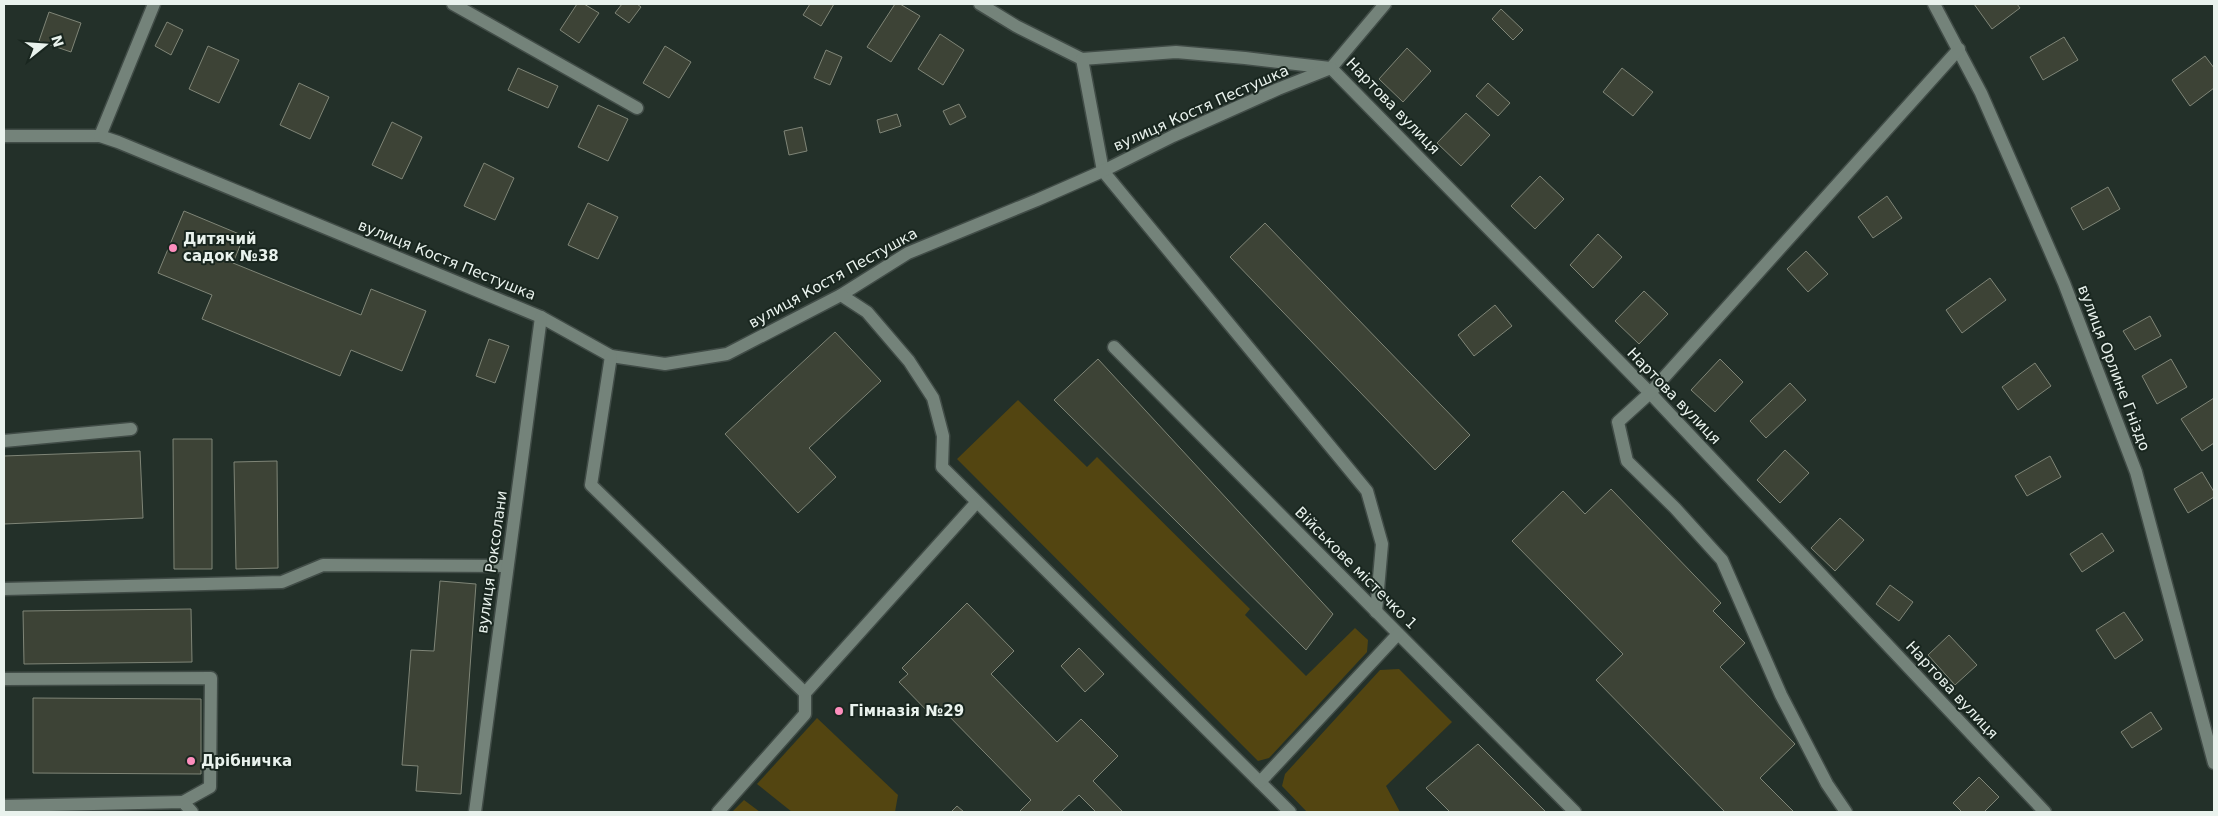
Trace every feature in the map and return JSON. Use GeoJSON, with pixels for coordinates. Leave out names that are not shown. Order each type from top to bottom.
{"type":"FeatureCollection","features":[{"type":"Feature","properties":{"kind":"street"},"geometry":{"type":"LineString","coordinates":[[100,136],[154,4]]}},
{"type":"Feature","properties":{"kind":"street"},"geometry":{"type":"LineString","coordinates":[[453,4],[637,108]]}},
{"type":"Feature","properties":{"kind":"street"},"geometry":{"type":"LineString","coordinates":[[980,4],[1016,26],[1082,59],[1176,52],[1331,68]]}},
{"type":"Feature","properties":{"kind":"street","name":"Нартова вулиця"},"geometry":{"type":"LineString","coordinates":[[1385,4],[1331,68],[1650,393],[2045,812]]}},
{"type":"Feature","properties":{"kind":"street","name":"вулиця Орлине Гніздо"},"geometry":{"type":"LineString","coordinates":[[1934,4],[1982,92],[2064,283],[2136,472],[2214,763]]}},
{"type":"Feature","properties":{"kind":"street"},"geometry":{"type":"LineString","coordinates":[[1846,812],[1827,784],[1781,695],[1722,560],[1675,508],[1627,461],[1618,422],[1650,393],[1959,49]]}},
{"type":"Feature","properties":{"kind":"street"},"geometry":{"type":"LineString","coordinates":[[1082,59],[1103,171],[1367,491],[1382,544],[1376,612]]}},
{"type":"Feature","properties":{"kind":"street","name":"вулиця Костя Пестушка"},"geometry":{"type":"LineString","coordinates":[[4,136],[100,136],[118,142],[541,316],[611,356],[665,364],[727,354],[841,295],[908,253],[1103,171],[1173,136],[1331,68]]}},
{"type":"Feature","properties":{"kind":"street"},"geometry":{"type":"LineString","coordinates":[[841,295],[867,312],[914,369],[933,398],[943,436],[942,467],[1290,812]]}},
{"type":"Feature","properties":{"kind":"street","name":"вулиця Роксолани"},"geometry":{"type":"LineString","coordinates":[[475,812],[541,316]]}},
{"type":"Feature","properties":{"kind":"street","name":"Військове містечко 1"},"geometry":{"type":"LineString","coordinates":[[1114,347],[1575,812]]}},
{"type":"Feature","properties":{"kind":"street"},"geometry":{"type":"LineString","coordinates":[[611,356],[591,485],[805,693]]}},
{"type":"Feature","properties":{"kind":"street"},"geometry":{"type":"LineString","coordinates":[[4,441],[131,429]]}},
{"type":"Feature","properties":{"kind":"street"},"geometry":{"type":"LineString","coordinates":[[718,812],[805,714],[805,693],[976,502]]}},
{"type":"Feature","properties":{"kind":"street"},"geometry":{"type":"LineString","coordinates":[[4,589],[282,582],[323,565],[507,566]]}},
{"type":"Feature","properties":{"kind":"street"},"geometry":{"type":"LineString","coordinates":[[1260,782],[1398,634]]}},
{"type":"Feature","properties":{"kind":"street"},"geometry":{"type":"LineString","coordinates":[[4,679],[211,678],[210,787],[184,802],[4,806]]}},
{"type":"Feature","properties":{"kind":"street"},"geometry":{"type":"LineString","coordinates":[[184,802],[192,812]]}},
{"type":"Feature","properties":{"kind":"shaded area"},"geometry":{"type":"Polygon","coordinates":[[[1018,400],[1087,467],[1097,457],[1250,609],[1245,615],[1306,676],[1355,628],[1368,640],[1367,652],[1269,758],[1258,761],[957,459],[1018,400]]]}},
{"type":"Feature","properties":{"kind":"shaded area"},"geometry":{"type":"Polygon","coordinates":[[[1399,669],[1452,722],[1386,786],[1400,812],[1307,812],[1282,786],[1285,774],[1380,670],[1399,669]]]}},
{"type":"Feature","properties":{"kind":"shaded area"},"geometry":{"type":"Polygon","coordinates":[[[817,718],[898,795],[895,812],[792,812],[757,784],[817,718]]]}},
{"type":"Feature","properties":{"kind":"shaded area"},"geometry":{"type":"Polygon","coordinates":[[[744,800],[760,812],[732,812],[744,800]]]}},
{"type":"Feature","properties":{"kind":"building"},"geometry":{"type":"Polygon","coordinates":[[[577,4],[584,4],[599,13],[579,43],[560,30],[577,4]]]}},
{"type":"Feature","properties":{"kind":"building"},"geometry":{"type":"Polygon","coordinates":[[[622,4],[637,4],[641,7],[629,23],[615,13],[622,4]]]}},
{"type":"Feature","properties":{"kind":"building"},"geometry":{"type":"Polygon","coordinates":[[[810,4],[834,4],[821,26],[803,15],[810,4]]]}},
{"type":"Feature","properties":{"kind":"building"},"geometry":{"type":"Polygon","coordinates":[[[895,4],[900,4],[920,16],[891,62],[867,47],[895,4]]]}},
{"type":"Feature","properties":{"kind":"building"},"geometry":{"type":"Polygon","coordinates":[[[1974,4],[2017,4],[2020,8],[1992,29],[1974,4]]]}},
{"type":"Feature","properties":{"kind":"building"},"geometry":{"type":"Polygon","coordinates":[[[1501,9],[1523,30],[1513,40],[1492,19],[1501,9]]]}},
{"type":"Feature","properties":{"kind":"building"},"geometry":{"type":"Polygon","coordinates":[[[49,12],[81,23],[71,52],[39,41],[49,12]]]}},
{"type":"Feature","properties":{"kind":"building"},"geometry":{"type":"Polygon","coordinates":[[[167,22],[183,30],[171,55],[155,46],[167,22]]]}},
{"type":"Feature","properties":{"kind":"building"},"geometry":{"type":"Polygon","coordinates":[[[940,34],[964,50],[943,85],[918,69],[940,34]]]}},
{"type":"Feature","properties":{"kind":"building"},"geometry":{"type":"Polygon","coordinates":[[[2064,37],[2078,60],[2043,80],[2030,57],[2064,37]]]}},
{"type":"Feature","properties":{"kind":"building"},"geometry":{"type":"Polygon","coordinates":[[[208,46],[239,60],[219,103],[189,89],[208,46]]]}},
{"type":"Feature","properties":{"kind":"building"},"geometry":{"type":"Polygon","coordinates":[[[665,46],[691,62],[669,98],[643,83],[665,46]]]}},
{"type":"Feature","properties":{"kind":"building"},"geometry":{"type":"Polygon","coordinates":[[[1407,48],[1431,71],[1403,102],[1379,79],[1407,48]]]}},
{"type":"Feature","properties":{"kind":"building"},"geometry":{"type":"Polygon","coordinates":[[[826,50],[842,57],[830,85],[814,78],[826,50]]]}},
{"type":"Feature","properties":{"kind":"building"},"geometry":{"type":"Polygon","coordinates":[[[2205,56],[2214,68],[2214,88],[2190,106],[2172,80],[2205,56]]]}},
{"type":"Feature","properties":{"kind":"building"},"geometry":{"type":"Polygon","coordinates":[[[518,68],[558,86],[548,108],[508,90],[518,68]]]}},
{"type":"Feature","properties":{"kind":"building"},"geometry":{"type":"Polygon","coordinates":[[[1622,68],[1653,92],[1633,116],[1603,92],[1622,68]]]}},
{"type":"Feature","properties":{"kind":"building"},"geometry":{"type":"Polygon","coordinates":[[[299,83],[329,97],[310,139],[280,125],[299,83]]]}},
{"type":"Feature","properties":{"kind":"building"},"geometry":{"type":"Polygon","coordinates":[[[1488,83],[1510,103],[1498,116],[1476,96],[1488,83]]]}},
{"type":"Feature","properties":{"kind":"building"},"geometry":{"type":"Polygon","coordinates":[[[959,104],[966,117],[950,125],[943,111],[959,104]]]}},
{"type":"Feature","properties":{"kind":"building"},"geometry":{"type":"Polygon","coordinates":[[[598,105],[628,119],[608,161],[578,147],[598,105]]]}},
{"type":"Feature","properties":{"kind":"building"},"geometry":{"type":"Polygon","coordinates":[[[1466,113],[1490,135],[1461,166],[1437,143],[1466,113]]]}},
{"type":"Feature","properties":{"kind":"building"},"geometry":{"type":"Polygon","coordinates":[[[897,114],[901,126],[880,133],[877,120],[897,114]]]}},
{"type":"Feature","properties":{"kind":"building"},"geometry":{"type":"Polygon","coordinates":[[[392,122],[422,137],[402,179],[372,165],[392,122]]]}},
{"type":"Feature","properties":{"kind":"building"},"geometry":{"type":"Polygon","coordinates":[[[802,127],[807,151],[789,155],[784,131],[802,127]]]}},
{"type":"Feature","properties":{"kind":"building"},"geometry":{"type":"Polygon","coordinates":[[[484,163],[514,178],[495,220],[464,206],[484,163]]]}},
{"type":"Feature","properties":{"kind":"building"},"geometry":{"type":"Polygon","coordinates":[[[1540,176],[1564,199],[1535,229],[1511,206],[1540,176]]]}},
{"type":"Feature","properties":{"kind":"building"},"geometry":{"type":"Polygon","coordinates":[[[2108,187],[2120,209],[2083,230],[2071,208],[2108,187]]]}},
{"type":"Feature","properties":{"kind":"building"},"geometry":{"type":"Polygon","coordinates":[[[1887,196],[1902,218],[1873,238],[1858,217],[1887,196]]]}},
{"type":"Feature","properties":{"kind":"building"},"geometry":{"type":"Polygon","coordinates":[[[588,203],[618,217],[598,259],[568,245],[588,203]]]}},
{"type":"Feature","properties":{"kind":"building"},"geometry":{"type":"Polygon","coordinates":[[[184,211],[244,236],[233,263],[361,315],[371,289],[426,311],[402,371],[351,350],[340,376],[202,319],[212,295],[158,273],[184,211]]]}},
{"type":"Feature","properties":{"kind":"building"},"geometry":{"type":"Polygon","coordinates":[[[1265,223],[1470,435],[1435,470],[1230,257],[1265,223]]]}},
{"type":"Feature","properties":{"kind":"building"},"geometry":{"type":"Polygon","coordinates":[[[1598,234],[1622,257],[1593,288],[1570,265],[1598,234]]]}},
{"type":"Feature","properties":{"kind":"building"},"geometry":{"type":"Polygon","coordinates":[[[1806,251],[1828,274],[1808,292],[1787,269],[1806,251]]]}},
{"type":"Feature","properties":{"kind":"building"},"geometry":{"type":"Polygon","coordinates":[[[1990,278],[2006,300],[1962,333],[1946,310],[1990,278]]]}},
{"type":"Feature","properties":{"kind":"building"},"geometry":{"type":"Polygon","coordinates":[[[1644,291],[1668,314],[1639,344],[1615,321],[1644,291]]]}},
{"type":"Feature","properties":{"kind":"building"},"geometry":{"type":"Polygon","coordinates":[[[1495,305],[1512,326],[1474,356],[1458,335],[1495,305]]]}},
{"type":"Feature","properties":{"kind":"building"},"geometry":{"type":"Polygon","coordinates":[[[2150,316],[2161,336],[2135,350],[2123,331],[2150,316]]]}},
{"type":"Feature","properties":{"kind":"building"},"geometry":{"type":"Polygon","coordinates":[[[835,332],[881,381],[809,448],[836,477],[798,513],[725,434],[835,332]]]}},
{"type":"Feature","properties":{"kind":"building"},"geometry":{"type":"Polygon","coordinates":[[[489,339],[509,346],[495,383],[476,376],[489,339]]]}},
{"type":"Feature","properties":{"kind":"building"},"geometry":{"type":"Polygon","coordinates":[[[1098,359],[1333,614],[1306,650],[1054,400],[1098,359]]]}},
{"type":"Feature","properties":{"kind":"building"},"geometry":{"type":"Polygon","coordinates":[[[1720,359],[1743,382],[1715,412],[1691,390],[1720,359]]]}},
{"type":"Feature","properties":{"kind":"building"},"geometry":{"type":"Polygon","coordinates":[[[2171,359],[2187,387],[2157,404],[2142,376],[2171,359]]]}},
{"type":"Feature","properties":{"kind":"building"},"geometry":{"type":"Polygon","coordinates":[[[2035,363],[2051,386],[2018,410],[2002,387],[2035,363]]]}},
{"type":"Feature","properties":{"kind":"building"},"geometry":{"type":"Polygon","coordinates":[[[1790,383],[1806,400],[1766,438],[1750,421],[1790,383]]]}},
{"type":"Feature","properties":{"kind":"building"},"geometry":{"type":"Polygon","coordinates":[[[2214,398],[2214,443],[2202,451],[2181,419],[2214,398]]]}},
{"type":"Feature","properties":{"kind":"building"},"geometry":{"type":"Polygon","coordinates":[[[173,439],[212,439],[212,569],[174,569],[173,439]]]}},
{"type":"Feature","properties":{"kind":"building"},"geometry":{"type":"Polygon","coordinates":[[[1785,450],[1809,473],[1780,503],[1757,480],[1785,450]]]}},
{"type":"Feature","properties":{"kind":"building"},"geometry":{"type":"Polygon","coordinates":[[[140,451],[143,518],[4,524],[4,456],[140,451]]]}},
{"type":"Feature","properties":{"kind":"building"},"geometry":{"type":"Polygon","coordinates":[[[2050,456],[2061,477],[2027,496],[2015,476],[2050,456]]]}},
{"type":"Feature","properties":{"kind":"building"},"geometry":{"type":"Polygon","coordinates":[[[277,461],[278,568],[236,569],[234,462],[277,461]]]}},
{"type":"Feature","properties":{"kind":"building"},"geometry":{"type":"Polygon","coordinates":[[[2202,472],[2214,492],[2214,497],[2188,513],[2174,489],[2202,472]]]}},
{"type":"Feature","properties":{"kind":"building"},"geometry":{"type":"Polygon","coordinates":[[[1611,489],[1721,603],[1713,611],[1745,643],[1720,667],[1795,744],[1760,778],[1794,812],[1725,812],[1596,680],[1623,654],[1512,541],[1563,491],[1585,514],[1611,489]]]}},
{"type":"Feature","properties":{"kind":"building"},"geometry":{"type":"Polygon","coordinates":[[[1840,518],[1864,540],[1835,571],[1811,548],[1840,518]]]}},
{"type":"Feature","properties":{"kind":"building"},"geometry":{"type":"Polygon","coordinates":[[[2102,533],[2114,551],[2082,572],[2070,554],[2102,533]]]}},
{"type":"Feature","properties":{"kind":"building"},"geometry":{"type":"Polygon","coordinates":[[[440,581],[476,584],[461,794],[416,791],[418,766],[402,765],[411,650],[434,651],[440,581]]]}},
{"type":"Feature","properties":{"kind":"building"},"geometry":{"type":"Polygon","coordinates":[[[1890,585],[1913,602],[1899,621],[1876,604],[1890,585]]]}},
{"type":"Feature","properties":{"kind":"building"},"geometry":{"type":"Polygon","coordinates":[[[967,603],[1014,651],[991,674],[1057,742],[1081,719],[1118,756],[1093,781],[1123,812],[1096,812],[1079,795],[1061,812],[1019,812],[1031,800],[942,709],[933,717],[899,682],[908,674],[902,668],[967,603]]]}},
{"type":"Feature","properties":{"kind":"building"},"geometry":{"type":"Polygon","coordinates":[[[191,609],[192,662],[24,664],[23,611],[191,609]]]}},
{"type":"Feature","properties":{"kind":"building"},"geometry":{"type":"Polygon","coordinates":[[[2124,612],[2143,640],[2115,659],[2096,630],[2124,612]]]}},
{"type":"Feature","properties":{"kind":"building"},"geometry":{"type":"Polygon","coordinates":[[[1949,635],[1977,665],[1955,685],[1928,655],[1949,635]]]}},
{"type":"Feature","properties":{"kind":"building"},"geometry":{"type":"Polygon","coordinates":[[[1079,648],[1104,674],[1085,692],[1061,666],[1079,648]]]}},
{"type":"Feature","properties":{"kind":"building"},"geometry":{"type":"Polygon","coordinates":[[[33,698],[201,699],[201,774],[33,773],[33,698]]]}},
{"type":"Feature","properties":{"kind":"building"},"geometry":{"type":"Polygon","coordinates":[[[2151,712],[2162,729],[2132,748],[2121,732],[2151,712]]]}},
{"type":"Feature","properties":{"kind":"building"},"geometry":{"type":"Polygon","coordinates":[[[1478,744],[1546,812],[1450,812],[1426,788],[1478,744]]]}},
{"type":"Feature","properties":{"kind":"building"},"geometry":{"type":"Polygon","coordinates":[[[1979,777],[1999,797],[1984,812],[1962,812],[1953,803],[1979,777]]]}},
{"type":"Feature","properties":{"kind":"building"},"geometry":{"type":"Polygon","coordinates":[[[957,806],[964,812],[951,812],[957,806]]]}},
{"type":"Feature","properties":{"kind":"place","name":"Дитячий садок №38"},"geometry":{"type":"Point","coordinates":[173,248]}},
{"type":"Feature","properties":{"kind":"place","name":"Гімназія №29"},"geometry":{"type":"Point","coordinates":[839,711]}},
{"type":"Feature","properties":{"kind":"place","name":"Дрібничка"},"geometry":{"type":"Point","coordinates":[191,761]}}]}
